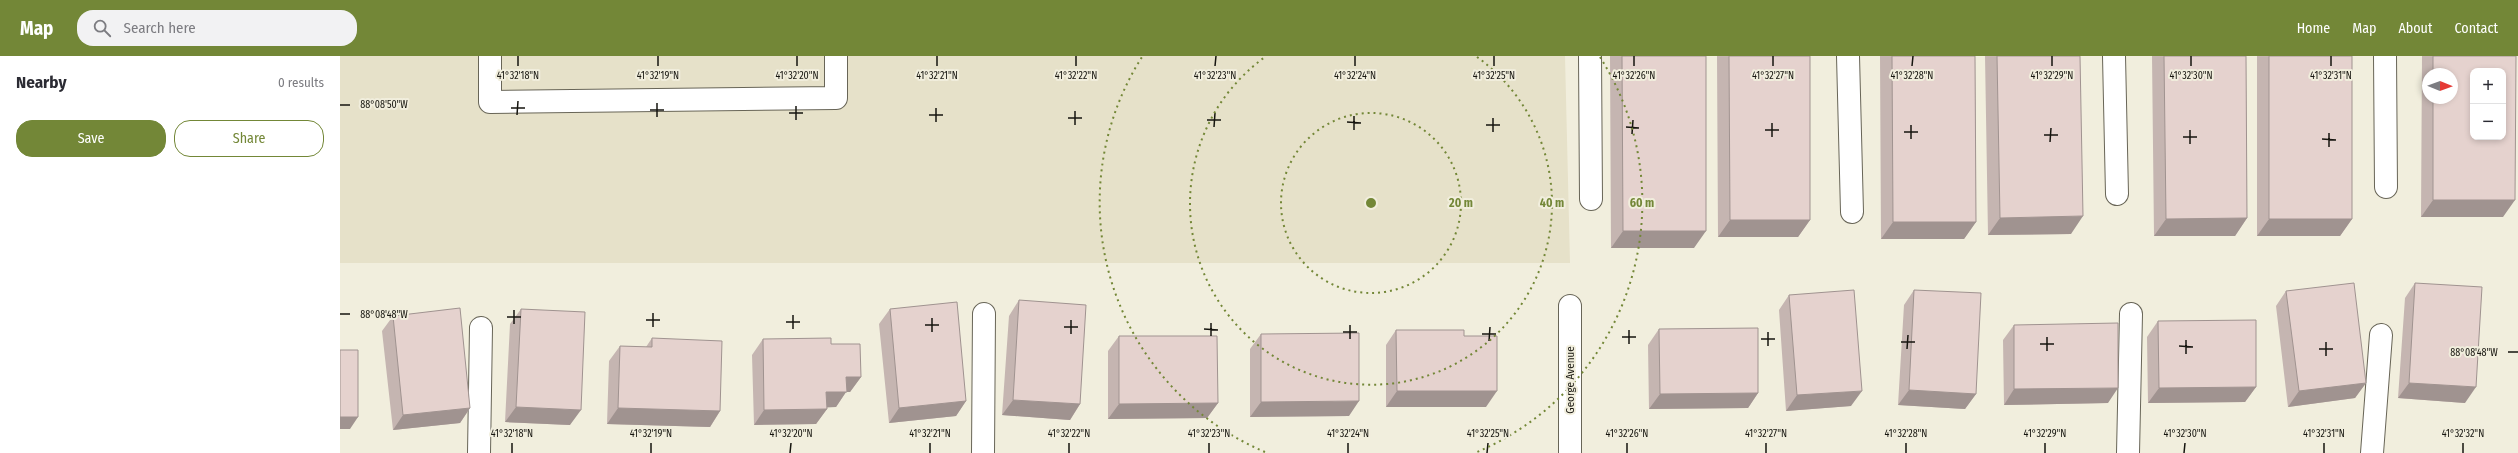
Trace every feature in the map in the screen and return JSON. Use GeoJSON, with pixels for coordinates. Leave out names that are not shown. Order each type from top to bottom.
{"type":"FeatureCollection","features":[{"type":"Feature","properties":{"kind":"street"},"geometry":{"type":"LineString","coordinates":[[490,56],[490,102],[836,98],[836,56]]}},
{"type":"Feature","properties":{"kind":"street"},"geometry":{"type":"LineString","coordinates":[[1590,56],[1591,199]]}},
{"type":"Feature","properties":{"kind":"street"},"geometry":{"type":"LineString","coordinates":[[1848,56],[1852,212]]}},
{"type":"Feature","properties":{"kind":"street"},"geometry":{"type":"LineString","coordinates":[[2114,56],[2117,194]]}},
{"type":"Feature","properties":{"kind":"street"},"geometry":{"type":"LineString","coordinates":[[2385,56],[2386,187]]}},
{"type":"Feature","properties":{"kind":"street","name":"George Avenue"},"geometry":{"type":"LineString","coordinates":[[1570,306],[1570,453]]}},
{"type":"Feature","properties":{"kind":"street"},"geometry":{"type":"LineString","coordinates":[[983,453],[984,314]]}},
{"type":"Feature","properties":{"kind":"street"},"geometry":{"type":"LineString","coordinates":[[2128,453],[2131,314]]}},
{"type":"Feature","properties":{"kind":"street"},"geometry":{"type":"LineString","coordinates":[[479,453],[481,328]]}},
{"type":"Feature","properties":{"kind":"street"},"geometry":{"type":"LineString","coordinates":[[2372,453],[2381,335]]}},
{"type":"Feature","properties":{"kind":"shaded area"},"geometry":{"type":"Polygon","coordinates":[[[340,56],[1565,56],[1570,263],[340,263],[340,56]]]}},
{"type":"Feature","properties":{"kind":"building"},"geometry":{"type":"Polygon","coordinates":[[[1622,56],[1706,56],[1706,231],[1623,231],[1622,56]]]}},
{"type":"Feature","properties":{"kind":"building"},"geometry":{"type":"Polygon","coordinates":[[[1729,56],[1810,56],[1810,220],[1730,220],[1729,56]]]}},
{"type":"Feature","properties":{"kind":"building"},"geometry":{"type":"Polygon","coordinates":[[[1892,56],[1975,56],[1976,222],[1893,222],[1892,56]]]}},
{"type":"Feature","properties":{"kind":"building"},"geometry":{"type":"Polygon","coordinates":[[[1997,56],[2080,56],[2083,216],[2000,218],[1997,56]]]}},
{"type":"Feature","properties":{"kind":"building"},"geometry":{"type":"Polygon","coordinates":[[[2164,56],[2246,56],[2247,218],[2166,219],[2164,56]]]}},
{"type":"Feature","properties":{"kind":"building"},"geometry":{"type":"Polygon","coordinates":[[[2269,56],[2352,56],[2352,219],[2269,219],[2269,56]]]}},
{"type":"Feature","properties":{"kind":"building"},"geometry":{"type":"Polygon","coordinates":[[[2433,56],[2516,56],[2515,200],[2433,200],[2433,104],[2458,104],[2458,68],[2433,68],[2433,56]]]}},
{"type":"Feature","properties":{"kind":"building"},"geometry":{"type":"Polygon","coordinates":[[[2354,283],[2366,383],[2299,391],[2286,291],[2354,283]]]}},
{"type":"Feature","properties":{"kind":"building"},"geometry":{"type":"Polygon","coordinates":[[[2415,283],[2482,287],[2476,387],[2409,383],[2415,283]]]}},
{"type":"Feature","properties":{"kind":"building"},"geometry":{"type":"Polygon","coordinates":[[[1854,290],[1862,391],[1797,395],[1789,295],[1854,290]]]}},
{"type":"Feature","properties":{"kind":"building"},"geometry":{"type":"Polygon","coordinates":[[[1914,290],[1981,293],[1976,394],[1909,390],[1914,290]]]}},
{"type":"Feature","properties":{"kind":"building"},"geometry":{"type":"Polygon","coordinates":[[[1019,300],[1086,305],[1080,404],[1013,400],[1019,300]]]}},
{"type":"Feature","properties":{"kind":"building"},"geometry":{"type":"Polygon","coordinates":[[[957,302],[966,401],[899,408],[890,309],[957,302]]]}},
{"type":"Feature","properties":{"kind":"building"},"geometry":{"type":"Polygon","coordinates":[[[460,308],[470,408],[403,415],[393,316],[460,308]]]}},
{"type":"Feature","properties":{"kind":"building"},"geometry":{"type":"Polygon","coordinates":[[[521,309],[585,312],[581,410],[516,407],[521,309]]]}},
{"type":"Feature","properties":{"kind":"building"},"geometry":{"type":"Polygon","coordinates":[[[2256,320],[2256,387],[2159,388],[2158,321],[2256,320]]]}},
{"type":"Feature","properties":{"kind":"building"},"geometry":{"type":"Polygon","coordinates":[[[2118,323],[2118,388],[2014,389],[2014,325],[2118,323]]]}},
{"type":"Feature","properties":{"kind":"building"},"geometry":{"type":"Polygon","coordinates":[[[1758,328],[1758,393],[1660,394],[1659,329],[1758,328]]]}},
{"type":"Feature","properties":{"kind":"building"},"geometry":{"type":"Polygon","coordinates":[[[1396,330],[1464,330],[1464,336],[1497,336],[1497,391],[1397,391],[1396,330]]]}},
{"type":"Feature","properties":{"kind":"building"},"geometry":{"type":"Polygon","coordinates":[[[1359,333],[1359,401],[1261,402],[1261,334],[1359,333]]]}},
{"type":"Feature","properties":{"kind":"building"},"geometry":{"type":"Polygon","coordinates":[[[1119,336],[1217,336],[1218,403],[1119,404],[1119,336]]]}},
{"type":"Feature","properties":{"kind":"building"},"geometry":{"type":"Polygon","coordinates":[[[652,338],[722,341],[720,411],[618,408],[620,346],[652,347],[652,338]]]}},
{"type":"Feature","properties":{"kind":"building"},"geometry":{"type":"Polygon","coordinates":[[[831,338],[831,344],[860,344],[861,377],[846,377],[847,392],[826,392],[827,409],[764,410],[763,339],[831,338]]]}},
{"type":"Feature","properties":{"kind":"building"},"geometry":{"type":"Polygon","coordinates":[[[340,350],[358,350],[358,417],[340,417],[340,350]]]}}]}
